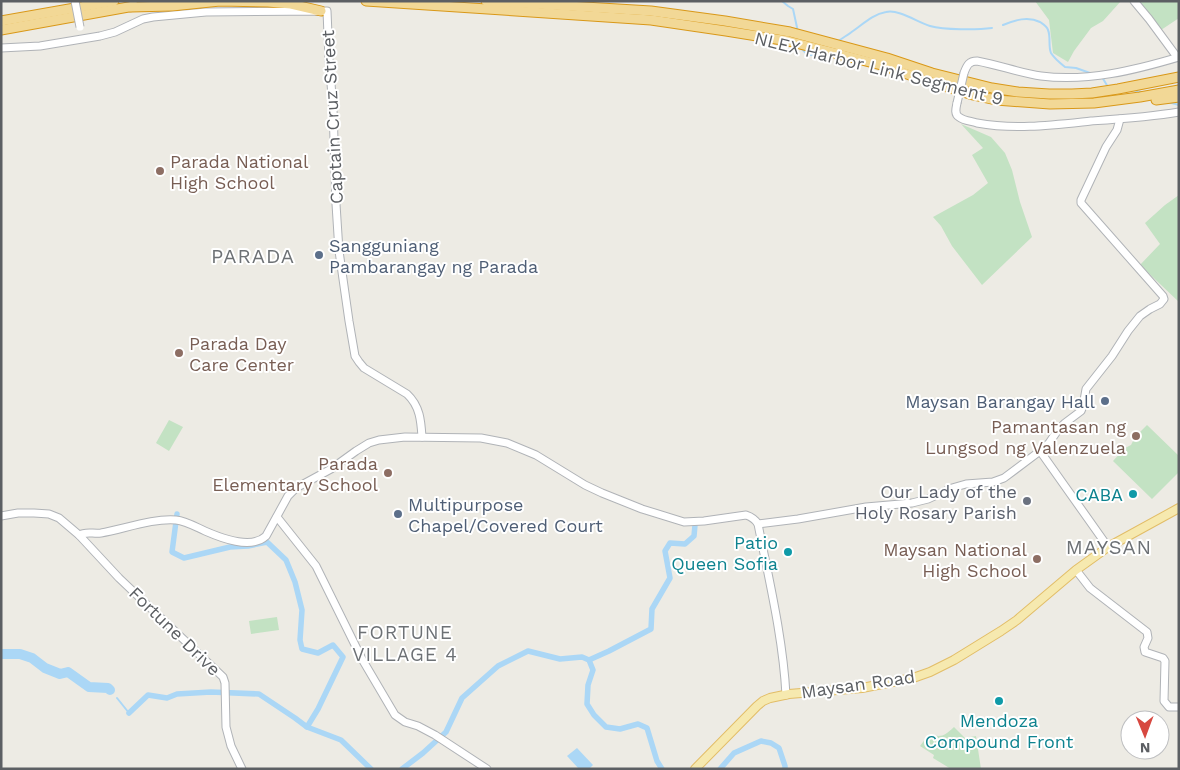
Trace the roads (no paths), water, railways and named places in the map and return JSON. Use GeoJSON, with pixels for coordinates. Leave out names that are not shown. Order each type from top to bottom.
{"type":"FeatureCollection","features":[{"type":"Feature","properties":{"kind":"highway"},"geometry":{"type":"LineString","coordinates":[[1,21],[114,1]]}},
{"type":"Feature","properties":{"kind":"highway"},"geometry":{"type":"LineString","coordinates":[[1,30],[131,6],[172,1]]}},
{"type":"Feature","properties":{"kind":"highway"},"geometry":{"type":"LineString","coordinates":[[131,6],[172,6],[220,1],[268,2],[291,4],[321,11]]}},
{"type":"Feature","properties":{"kind":"highway","name":"NLEX Harbor Link Segment 9"},"geometry":{"type":"LineString","coordinates":[[366,1],[651,20],[689,25],[788,41],[885,66],[984,98],[1050,104],[1094,103]]}},
{"type":"Feature","properties":{"kind":"highway","name":"NLEX Harbor Link Segment 9"},"geometry":{"type":"LineString","coordinates":[[486,1],[651,12],[781,30],[887,58],[932,73],[992,88],[1018,92],[1049,94],[1092,93],[1179,77]]}},
{"type":"Feature","properties":{"kind":"highway"},"geometry":{"type":"LineString","coordinates":[[1094,103],[1179,90]]}},
{"type":"Feature","properties":{"kind":"highway"},"geometry":{"type":"LineString","coordinates":[[1094,103],[1115,104],[1179,97]]}},
{"type":"Feature","properties":{"kind":"main road","name":"Maysan Road"},"geometry":{"type":"LineString","coordinates":[[695,769],[763,702],[770,698],[786,694],[862,688],[913,678],[954,660],[1007,628],[1076,570],[1108,547],[1179,508]]}},
{"type":"Feature","properties":{"kind":"street"},"geometry":{"type":"LineString","coordinates":[[75,1],[82,39]]}},
{"type":"Feature","properties":{"kind":"street"},"geometry":{"type":"LineString","coordinates":[[1134,1],[1178,57],[1138,68],[1074,77],[1041,76],[972,61],[968,64],[964,73],[955,108],[956,115],[968,121],[1026,127],[1179,112]]}},
{"type":"Feature","properties":{"kind":"street","name":"Captain Cruz Street"},"geometry":{"type":"LineString","coordinates":[[1,48],[40,46],[108,34],[143,18],[206,12],[326,11],[333,108],[339,251],[355,356],[364,368],[411,397],[418,407],[420,414],[422,437]]}},
{"type":"Feature","properties":{"kind":"street"},"geometry":{"type":"LineString","coordinates":[[758,524],[866,507],[896,505],[933,497],[966,484],[998,480],[1040,451],[1065,423],[1082,409],[1086,389],[1112,356],[1134,322],[1164,300],[1163,296],[1081,203],[1106,147],[1117,130],[1120,119]]}},
{"type":"Feature","properties":{"kind":"street"},"geometry":{"type":"LineString","coordinates":[[78,535],[158,521],[176,520],[218,537],[236,541],[255,542],[262,540],[266,536],[288,496],[296,488],[331,469],[369,443],[395,438],[422,437],[481,438],[507,443],[536,456],[602,493],[642,509],[684,522],[746,515],[756,520],[774,602],[784,667],[786,694]]}},
{"type":"Feature","properties":{"kind":"street"},"geometry":{"type":"LineString","coordinates":[[1040,451],[1108,547]]}},
{"type":"Feature","properties":{"kind":"street","name":"Fortune Drive"},"geometry":{"type":"LineString","coordinates":[[1,516],[34,513],[49,514],[59,518],[223,677],[225,683],[226,727],[242,769]]}},
{"type":"Feature","properties":{"kind":"street"},"geometry":{"type":"LineString","coordinates":[[277,517],[316,566],[362,659],[391,710],[399,719],[432,733],[487,769]]}},
{"type":"Feature","properties":{"kind":"street"},"geometry":{"type":"LineString","coordinates":[[1076,570],[1090,588],[1147,632],[1148,638],[1144,647],[1145,652],[1163,658],[1165,662],[1164,701],[1169,707],[1179,707]]}},
{"type":"Feature","properties":{"kind":"water"},"geometry":{"type":"Polygon","coordinates":[[[577,748],[593,765],[589,769],[579,769],[567,756],[577,748]]]}},
{"type":"Feature","properties":{"kind":"waterway"},"geometry":{"type":"LineString","coordinates":[[782,1],[793,9],[798,32]]}},
{"type":"Feature","properties":{"kind":"waterway"},"geometry":{"type":"LineString","coordinates":[[837,42],[872,17],[886,12],[897,12],[936,27],[961,29],[992,28]]}},
{"type":"Feature","properties":{"kind":"waterway"},"geometry":{"type":"LineString","coordinates":[[1003,25],[1026,19],[1040,22],[1047,29],[1050,50],[1055,59],[1065,67],[1076,68],[1090,73]]}},
{"type":"Feature","properties":{"kind":"waterway"},"geometry":{"type":"LineString","coordinates":[[801,48],[810,55],[821,53]]}},
{"type":"Feature","properties":{"kind":"waterway"},"geometry":{"type":"LineString","coordinates":[[1102,77],[1108,87]]}},
{"type":"Feature","properties":{"kind":"waterway"},"geometry":{"type":"LineString","coordinates":[[1133,90],[1145,93]]}},
{"type":"Feature","properties":{"kind":"waterway"},"geometry":{"type":"LineString","coordinates":[[1168,102],[1179,105]]}},
{"type":"Feature","properties":{"kind":"waterway"},"geometry":{"type":"LineString","coordinates":[[177,514],[172,552],[184,558],[230,547],[267,542],[286,560],[295,582],[302,610],[300,640],[302,649],[318,653],[333,645],[343,657],[318,709],[307,727]]}},
{"type":"Feature","properties":{"kind":"waterway"},"geometry":{"type":"LineString","coordinates":[[589,660],[651,629],[652,609],[670,578],[665,551],[670,543],[685,544],[694,536],[695,525]]}},
{"type":"Feature","properties":{"kind":"waterway"},"geometry":{"type":"LineString","coordinates":[[402,769],[446,732],[462,698],[498,666],[528,651],[560,659],[582,657],[589,660],[593,670],[588,685],[587,704],[594,715],[606,727],[620,729],[638,724],[647,728],[657,761],[662,769]]}},
{"type":"Feature","properties":{"kind":"waterway"},"geometry":{"type":"LineString","coordinates":[[1,654],[20,654],[32,658],[45,668],[60,674],[68,672],[89,687],[108,688],[110,690]]}},
{"type":"Feature","properties":{"kind":"waterway"},"geometry":{"type":"LineString","coordinates":[[129,713],[148,695],[167,698],[177,694],[211,692],[259,694],[307,727],[341,740],[371,769]]}},
{"type":"Feature","properties":{"kind":"waterway"},"geometry":{"type":"LineString","coordinates":[[117,698],[129,713]]}},
{"type":"Feature","properties":{"kind":"waterway"},"geometry":{"type":"LineString","coordinates":[[720,769],[734,753],[761,741],[771,743],[779,748],[785,769]]}},
{"type":"Feature","properties":{"kind":"place","name":"Parada National High School"},"geometry":{"type":"Point","coordinates":[160,171]}},
{"type":"Feature","properties":{"kind":"place","name":"Sangguniang Pambarangay ng Parada"},"geometry":{"type":"Point","coordinates":[319,255]}},
{"type":"Feature","properties":{"kind":"place","name":"Parada Day Care Center"},"geometry":{"type":"Point","coordinates":[179,353]}},
{"type":"Feature","properties":{"kind":"place","name":"Maysan Barangay Hall"},"geometry":{"type":"Point","coordinates":[1105,401]}},
{"type":"Feature","properties":{"kind":"place","name":"Pamantasan ng Lungsod ng Valenzuela"},"geometry":{"type":"Point","coordinates":[1136,436]}},
{"type":"Feature","properties":{"kind":"place","name":"Parada Elementary School"},"geometry":{"type":"Point","coordinates":[388,473]}},
{"type":"Feature","properties":{"kind":"place","name":"CABA"},"geometry":{"type":"Point","coordinates":[1133,494]}},
{"type":"Feature","properties":{"kind":"place","name":"Our Lady of the Holy Rosary Parish"},"geometry":{"type":"Point","coordinates":[1027,501]}},
{"type":"Feature","properties":{"kind":"place","name":"Multipurpose Chapel/Covered Court"},"geometry":{"type":"Point","coordinates":[398,514]}},
{"type":"Feature","properties":{"kind":"place","name":"Patio Queen Sofia"},"geometry":{"type":"Point","coordinates":[788,552]}},
{"type":"Feature","properties":{"kind":"place","name":"Maysan National High School"},"geometry":{"type":"Point","coordinates":[1037,559]}},
{"type":"Feature","properties":{"kind":"place","name":"Mendoza Compound Front"},"geometry":{"type":"Point","coordinates":[999,701]}},
{"type":"Feature","properties":{"kind":"district","name":"PARADA"},"geometry":{"type":"Point","coordinates":[253,256]}},
{"type":"Feature","properties":{"kind":"district","name":"MAYSAN"},"geometry":{"type":"Point","coordinates":[1109,547]}},
{"type":"Feature","properties":{"kind":"district","name":"FORTUNE VILLAGE 4"},"geometry":{"type":"Point","coordinates":[405,643]}}]}
